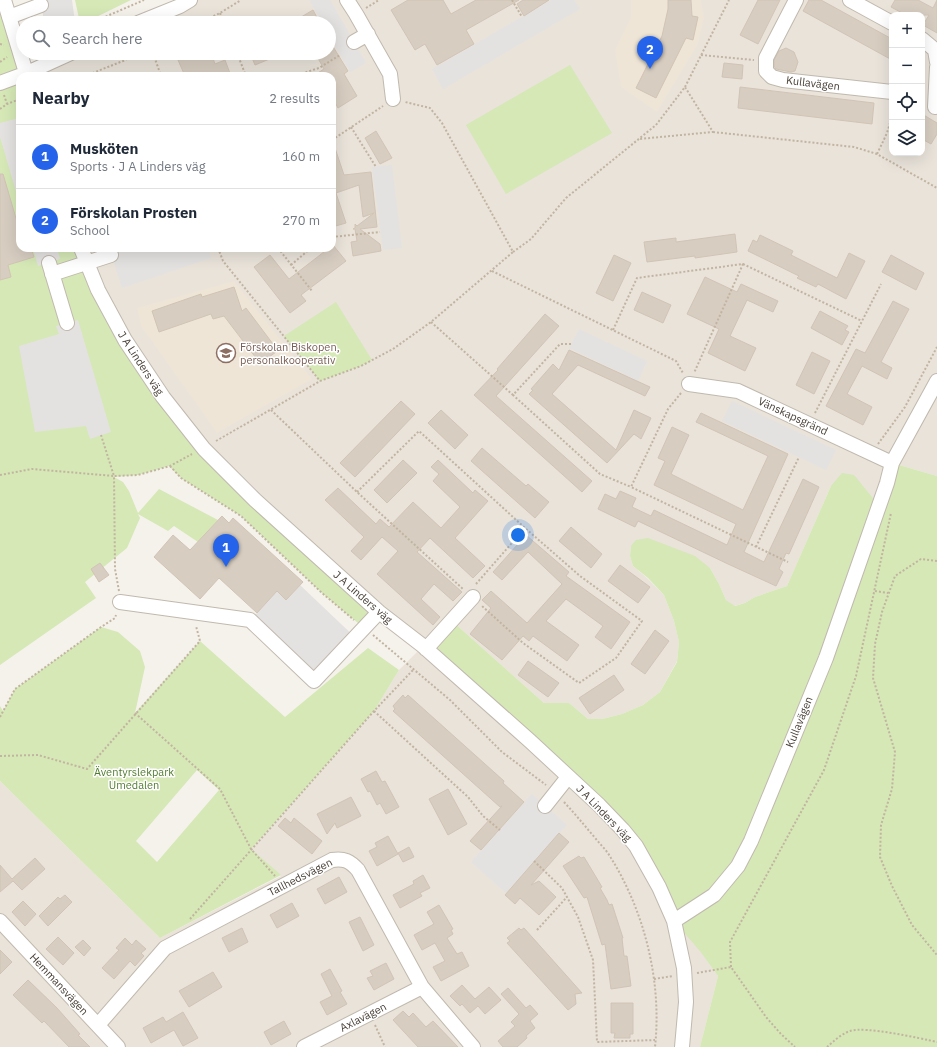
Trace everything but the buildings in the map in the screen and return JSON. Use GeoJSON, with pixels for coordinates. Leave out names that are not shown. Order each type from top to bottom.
{"type":"FeatureCollection","features":[{"type":"Feature","properties":{"kind":"street"},"geometry":{"type":"LineString","coordinates":[[4,0],[16,40]]}},
{"type":"Feature","properties":{"kind":"street"},"geometry":{"type":"LineString","coordinates":[[155,16],[180,6],[190,0]]}},
{"type":"Feature","properties":{"kind":"street"},"geometry":{"type":"LineString","coordinates":[[347,0],[390,74],[393,99]]}},
{"type":"Feature","properties":{"kind":"street"},"geometry":{"type":"LineString","coordinates":[[766,60],[796,0]]}},
{"type":"Feature","properties":{"kind":"street"},"geometry":{"type":"LineString","coordinates":[[850,0],[889,21]]}},
{"type":"Feature","properties":{"kind":"street"},"geometry":{"type":"LineString","coordinates":[[9,17],[41,6]]}},
{"type":"Feature","properties":{"kind":"street"},"geometry":{"type":"LineString","coordinates":[[354,42],[368,34]]}},
{"type":"Feature","properties":{"kind":"street"},"geometry":{"type":"LineString","coordinates":[[925,42],[935,50],[937,62]]}},
{"type":"Feature","properties":{"kind":"street"},"geometry":{"type":"LineString","coordinates":[[22,60],[26,72]]}},
{"type":"Feature","properties":{"kind":"street"},"geometry":{"type":"LineString","coordinates":[[33,72],[57,60]]}},
{"type":"Feature","properties":{"kind":"street","name":"Kullavägen"},"geometry":{"type":"LineString","coordinates":[[766,60],[766,71],[772,77],[783,80],[889,91]]}},
{"type":"Feature","properties":{"kind":"street"},"geometry":{"type":"LineString","coordinates":[[925,102],[936,107],[937,67]]}},
{"type":"Feature","properties":{"kind":"street"},"geometry":{"type":"LineString","coordinates":[[0,84],[16,79]]}},
{"type":"Feature","properties":{"kind":"street","name":"J A Linders väg"},"geometry":{"type":"LineString","coordinates":[[83,252],[98,290],[124,340],[163,397],[204,449],[255,500],[379,612],[426,649],[530,741],[619,825],[636,846],[659,886],[674,921]]}},
{"type":"Feature","properties":{"kind":"street"},"geometry":{"type":"LineString","coordinates":[[67,323],[50,268],[86,262],[111,255]]}},
{"type":"Feature","properties":{"kind":"street","name":"Kullavägen"},"geometry":{"type":"LineString","coordinates":[[674,921],[714,895],[738,866],[751,841],[826,658],[887,483],[892,463],[937,381]]}},
{"type":"Feature","properties":{"kind":"street","name":"Vänskapsgränd"},"geometry":{"type":"LineString","coordinates":[[689,384],[738,390],[892,463]]}},
{"type":"Feature","properties":{"kind":"street"},"geometry":{"type":"LineString","coordinates":[[426,649],[470,595]]}},
{"type":"Feature","properties":{"kind":"street"},"geometry":{"type":"LineString","coordinates":[[120,602],[250,620],[314,681],[379,612]]}},
{"type":"Feature","properties":{"kind":"street"},"geometry":{"type":"LineString","coordinates":[[545,806],[568,777]]}},
{"type":"Feature","properties":{"kind":"street","name":"Tallhedsvägen"},"geometry":{"type":"LineString","coordinates":[[98,1025],[165,948],[332,860],[346,860],[352,863],[358,870],[422,986],[473,1047]]}},
{"type":"Feature","properties":{"kind":"street","name":"Hemmansvägen"},"geometry":{"type":"LineString","coordinates":[[0,921],[118,1047]]}},
{"type":"Feature","properties":{"kind":"street"},"geometry":{"type":"LineString","coordinates":[[674,921],[684,968],[686,1002],[682,1047]]}},
{"type":"Feature","properties":{"kind":"street","name":"Axlavägen"},"geometry":{"type":"LineString","coordinates":[[304,1047],[422,986]]}},
{"type":"Feature","properties":{"kind":"path"},"geometry":{"type":"LineString","coordinates":[[107,16],[144,0]]}},
{"type":"Feature","properties":{"kind":"path"},"geometry":{"type":"LineString","coordinates":[[214,16],[241,0]]}},
{"type":"Feature","properties":{"kind":"path"},"geometry":{"type":"LineString","coordinates":[[512,0],[522,17]]}},
{"type":"Feature","properties":{"kind":"path"},"geometry":{"type":"LineString","coordinates":[[216,441],[320,382],[361,366],[393,349],[431,322],[513,252],[531,239],[566,198],[656,125],[685,87],[729,0]]}},
{"type":"Feature","properties":{"kind":"path"},"geometry":{"type":"LineString","coordinates":[[336,57],[340,55]]}},
{"type":"Feature","properties":{"kind":"path"},"geometry":{"type":"LineString","coordinates":[[701,55],[766,60]]}},
{"type":"Feature","properties":{"kind":"path"},"geometry":{"type":"LineString","coordinates":[[95,72],[125,60]]}},
{"type":"Feature","properties":{"kind":"path"},"geometry":{"type":"LineString","coordinates":[[155,60],[160,72]]}},
{"type":"Feature","properties":{"kind":"path"},"geometry":{"type":"LineString","coordinates":[[240,60],[244,72]]}},
{"type":"Feature","properties":{"kind":"path"},"geometry":{"type":"LineString","coordinates":[[306,72],[319,68],[332,60]]}},
{"type":"Feature","properties":{"kind":"path"},"geometry":{"type":"LineString","coordinates":[[685,87],[713,132]]}},
{"type":"Feature","properties":{"kind":"path"},"geometry":{"type":"LineString","coordinates":[[336,137],[393,99],[430,108],[442,123],[513,252]]}},
{"type":"Feature","properties":{"kind":"path"},"geometry":{"type":"LineString","coordinates":[[0,109],[16,101]]}},
{"type":"Feature","properties":{"kind":"path"},"geometry":{"type":"LineString","coordinates":[[877,154],[890,127],[890,120]]}},
{"type":"Feature","properties":{"kind":"path"},"geometry":{"type":"LineString","coordinates":[[352,127],[376,167]]}},
{"type":"Feature","properties":{"kind":"path"},"geometry":{"type":"LineString","coordinates":[[639,139],[713,132],[854,147],[877,154],[937,188]]}},
{"type":"Feature","properties":{"kind":"path"},"geometry":{"type":"LineString","coordinates":[[336,237],[380,232]]}},
{"type":"Feature","properties":{"kind":"path"},"geometry":{"type":"LineString","coordinates":[[220,252],[223,261],[320,382]]}},
{"type":"Feature","properties":{"kind":"path"},"geometry":{"type":"LineString","coordinates":[[281,252],[312,291]]}},
{"type":"Feature","properties":{"kind":"path"},"geometry":{"type":"LineString","coordinates":[[291,265],[306,252]]}},
{"type":"Feature","properties":{"kind":"path"},"geometry":{"type":"LineString","coordinates":[[613,330],[637,278],[743,264],[862,321]]}},
{"type":"Feature","properties":{"kind":"path"},"geometry":{"type":"LineString","coordinates":[[631,487],[668,409],[689,384],[743,264]]}},
{"type":"Feature","properties":{"kind":"path"},"geometry":{"type":"LineString","coordinates":[[492,270],[676,361],[689,384]]}},
{"type":"Feature","properties":{"kind":"path"},"geometry":{"type":"LineString","coordinates":[[809,424],[881,284]]}},
{"type":"Feature","properties":{"kind":"path"},"geometry":{"type":"LineString","coordinates":[[431,322],[600,474],[631,487],[788,562]]}},
{"type":"Feature","properties":{"kind":"path"},"geometry":{"type":"LineString","coordinates":[[513,395],[560,344],[571,344]]}},
{"type":"Feature","properties":{"kind":"path"},"geometry":{"type":"LineString","coordinates":[[873,454],[877,445],[905,407],[937,347]]}},
{"type":"Feature","properties":{"kind":"path"},"geometry":{"type":"LineString","coordinates":[[271,410],[358,492],[523,643],[579,683],[616,658],[642,620],[580,576],[419,431],[358,492]]}},
{"type":"Feature","properties":{"kind":"path"},"geometry":{"type":"LineString","coordinates":[[0,717],[15,689],[115,618],[120,602],[115,569],[114,476],[101,436]]}},
{"type":"Feature","properties":{"kind":"path"},"geometry":{"type":"LineString","coordinates":[[0,475],[32,469],[114,476],[138,475],[170,466],[193,454]]}},
{"type":"Feature","properties":{"kind":"path"},"geometry":{"type":"LineString","coordinates":[[756,547],[799,458]]}},
{"type":"Feature","properties":{"kind":"path"},"geometry":{"type":"LineString","coordinates":[[170,466],[181,478],[240,516],[322,592],[450,700],[502,752],[556,793],[611,857],[634,903],[648,947],[654,979],[656,1009],[655,1047]]}},
{"type":"Feature","properties":{"kind":"path"},"geometry":{"type":"LineString","coordinates":[[795,1047],[781,1034],[766,1016],[731,967],[730,942],[824,770],[856,676],[892,508]]}},
{"type":"Feature","properties":{"kind":"path"},"geometry":{"type":"LineString","coordinates":[[470,595],[525,528]]}},
{"type":"Feature","properties":{"kind":"path"},"geometry":{"type":"LineString","coordinates":[[937,560],[921,560],[896,576],[888,593],[882,612],[875,644],[873,678],[895,752],[892,789],[880,825],[880,857],[892,886],[912,925],[937,955]]}},
{"type":"Feature","properties":{"kind":"path"},"geometry":{"type":"LineString","coordinates":[[875,591],[888,593]]}},
{"type":"Feature","properties":{"kind":"path"},"geometry":{"type":"LineString","coordinates":[[0,756],[38,755],[87,769],[200,641],[193,612]]}},
{"type":"Feature","properties":{"kind":"path"},"geometry":{"type":"LineString","coordinates":[[190,919],[374,711],[413,670]]}},
{"type":"Feature","properties":{"kind":"path"},"geometry":{"type":"LineString","coordinates":[[374,711],[468,798],[483,816],[500,830]]}},
{"type":"Feature","properties":{"kind":"path"},"geometry":{"type":"LineString","coordinates":[[135,713],[220,790],[251,849],[283,886]]}},
{"type":"Feature","properties":{"kind":"path"},"geometry":{"type":"LineString","coordinates":[[534,861],[562,888],[578,917],[592,960],[598,1042],[655,1040]]}},
{"type":"Feature","properties":{"kind":"path"},"geometry":{"type":"LineString","coordinates":[[537,930],[567,897]]}},
{"type":"Feature","properties":{"kind":"path"},"geometry":{"type":"LineString","coordinates":[[694,973],[731,967]]}},
{"type":"Feature","properties":{"kind":"path"},"geometry":{"type":"LineString","coordinates":[[654,979],[673,976]]}},
{"type":"Feature","properties":{"kind":"path"},"geometry":{"type":"LineString","coordinates":[[369,1014],[385,1047]]}},
{"type":"Feature","properties":{"kind":"path"},"geometry":{"type":"LineString","coordinates":[[827,1047],[850,1030],[868,1030],[937,1042]]}},
{"type":"Feature","properties":{"kind":"shaded area"},"geometry":{"type":"Polygon","coordinates":[[[41,0],[72,0],[74,16],[43,16],[41,0]]]}},
{"type":"Feature","properties":{"kind":"shaded area"},"geometry":{"type":"Polygon","coordinates":[[[190,0],[937,0],[937,476],[892,463],[878,504],[862,485],[831,486],[787,586],[734,606],[726,600],[710,568],[631,546],[630,556],[633,566],[664,595],[674,621],[679,642],[677,661],[660,692],[643,705],[622,714],[602,719],[588,719],[569,703],[544,703],[452,621],[599,805],[718,976],[700,1047],[0,1047],[0,781],[160,938],[281,876],[251,849],[374,711],[399,670],[423,646],[255,500],[163,397],[83,252],[336,252],[336,72],[35,72],[58,60],[336,60],[336,16],[154,16],[190,0]]]}},
{"type":"Feature","properties":{"kind":"shaded area"},"geometry":{"type":"Polygon","coordinates":[[[309,0],[330,0],[366,63],[350,72],[336,48],[336,16],[318,16],[309,0]]]}},
{"type":"Feature","properties":{"kind":"shaded area"},"geometry":{"type":"Polygon","coordinates":[[[551,0],[574,0],[580,9],[443,89],[432,69],[551,0]]]}},
{"type":"Feature","properties":{"kind":"shaded area"},"geometry":{"type":"Polygon","coordinates":[[[631,0],[701,0],[704,18],[698,44],[657,112],[621,87],[615,50],[631,17],[631,0]]]}},
{"type":"Feature","properties":{"kind":"shaded area"},"geometry":{"type":"Polygon","coordinates":[[[16,119],[16,191],[0,137],[0,123],[16,119]]]}},
{"type":"Feature","properties":{"kind":"shaded area"},"geometry":{"type":"Polygon","coordinates":[[[392,165],[402,248],[383,250],[372,167],[392,165]]]}},
{"type":"Feature","properties":{"kind":"shaded area"},"geometry":{"type":"Polygon","coordinates":[[[34,252],[58,252],[60,259],[38,266],[34,252]]]}},
{"type":"Feature","properties":{"kind":"shaded area"},"geometry":{"type":"Polygon","coordinates":[[[110,252],[209,252],[211,258],[122,288],[110,252]]]}},
{"type":"Feature","properties":{"kind":"shaded area","name":"Förskolan Biskopen, personalkooperativ"},"geometry":{"type":"Polygon","coordinates":[[[234,281],[312,379],[217,433],[141,326],[137,308],[234,281]]]}},
{"type":"Feature","properties":{"kind":"shaded area"},"geometry":{"type":"Polygon","coordinates":[[[78,320],[111,432],[90,439],[86,426],[35,432],[19,346],[59,334],[56,326],[78,320]]]}},
{"type":"Feature","properties":{"kind":"shaded area"},"geometry":{"type":"Polygon","coordinates":[[[579,329],[647,361],[638,381],[569,348],[579,329]]]}},
{"type":"Feature","properties":{"kind":"shaded area"},"geometry":{"type":"Polygon","coordinates":[[[732,401],[836,450],[826,470],[722,421],[732,401]]]}},
{"type":"Feature","properties":{"kind":"shaded area"},"geometry":{"type":"Polygon","coordinates":[[[300,585],[360,642],[315,689],[246,625],[277,591],[286,600],[300,585]]]}},
{"type":"Feature","properties":{"kind":"shaded area"},"geometry":{"type":"Polygon","coordinates":[[[532,794],[567,825],[506,893],[471,862],[532,794]]]}},
{"type":"Feature","properties":{"kind":"green space"},"geometry":{"type":"Polygon","coordinates":[[[0,0],[19,72],[16,72],[16,252],[83,252],[98,290],[204,449],[379,612],[364,628],[322,593],[241,516],[181,478],[169,466],[138,475],[114,477],[123,482],[129,491],[138,513],[159,489],[218,520],[198,542],[174,526],[168,531],[138,514],[140,518],[127,548],[85,582],[96,598],[0,665],[0,0]]]}},
{"type":"Feature","properties":{"kind":"green space"},"geometry":{"type":"Polygon","coordinates":[[[75,0],[131,0],[98,16],[78,16],[75,0]]]}},
{"type":"Feature","properties":{"kind":"green space"},"geometry":{"type":"Polygon","coordinates":[[[570,65],[612,133],[506,194],[466,125],[570,65]]]}},
{"type":"Feature","properties":{"kind":"green space"},"geometry":{"type":"Polygon","coordinates":[[[336,302],[372,360],[361,366],[320,381],[284,336],[336,302]]]}},
{"type":"Feature","properties":{"kind":"green space"},"geometry":{"type":"Polygon","coordinates":[[[892,463],[937,476],[937,1047],[700,1047],[718,976],[700,951],[674,921],[635,846],[426,649],[452,621],[544,703],[569,703],[588,719],[602,719],[622,714],[643,705],[660,692],[677,662],[679,642],[674,621],[664,595],[648,578],[633,566],[630,556],[631,546],[636,540],[648,538],[695,556],[710,568],[726,600],[735,606],[745,603],[755,597],[787,586],[831,486],[842,473],[854,475],[878,504],[892,463]]]}},
{"type":"Feature","properties":{"kind":"green space","name":"Äventyrslekpark Umedalen"},"geometry":{"type":"Polygon","coordinates":[[[101,627],[118,632],[140,651],[145,667],[135,713],[200,641],[285,717],[368,648],[399,670],[374,711],[251,849],[281,875],[160,938],[0,781],[0,706],[3,711],[15,689],[101,627]],[[197,770],[136,841],[157,862],[219,790],[197,770]]]}},
{"type":"Feature","properties":{"kind":"place","name":"Förskolan Prosten"},"geometry":{"type":"Point","coordinates":[650,69]}},
{"type":"Feature","properties":{"kind":"place","name":"Förskolan Biskopen, personalkooperativ"},"geometry":{"type":"Point","coordinates":[226,353]}},
{"type":"Feature","properties":{"kind":"place","name":"Musköten"},"geometry":{"type":"Point","coordinates":[226,567]}}]}
